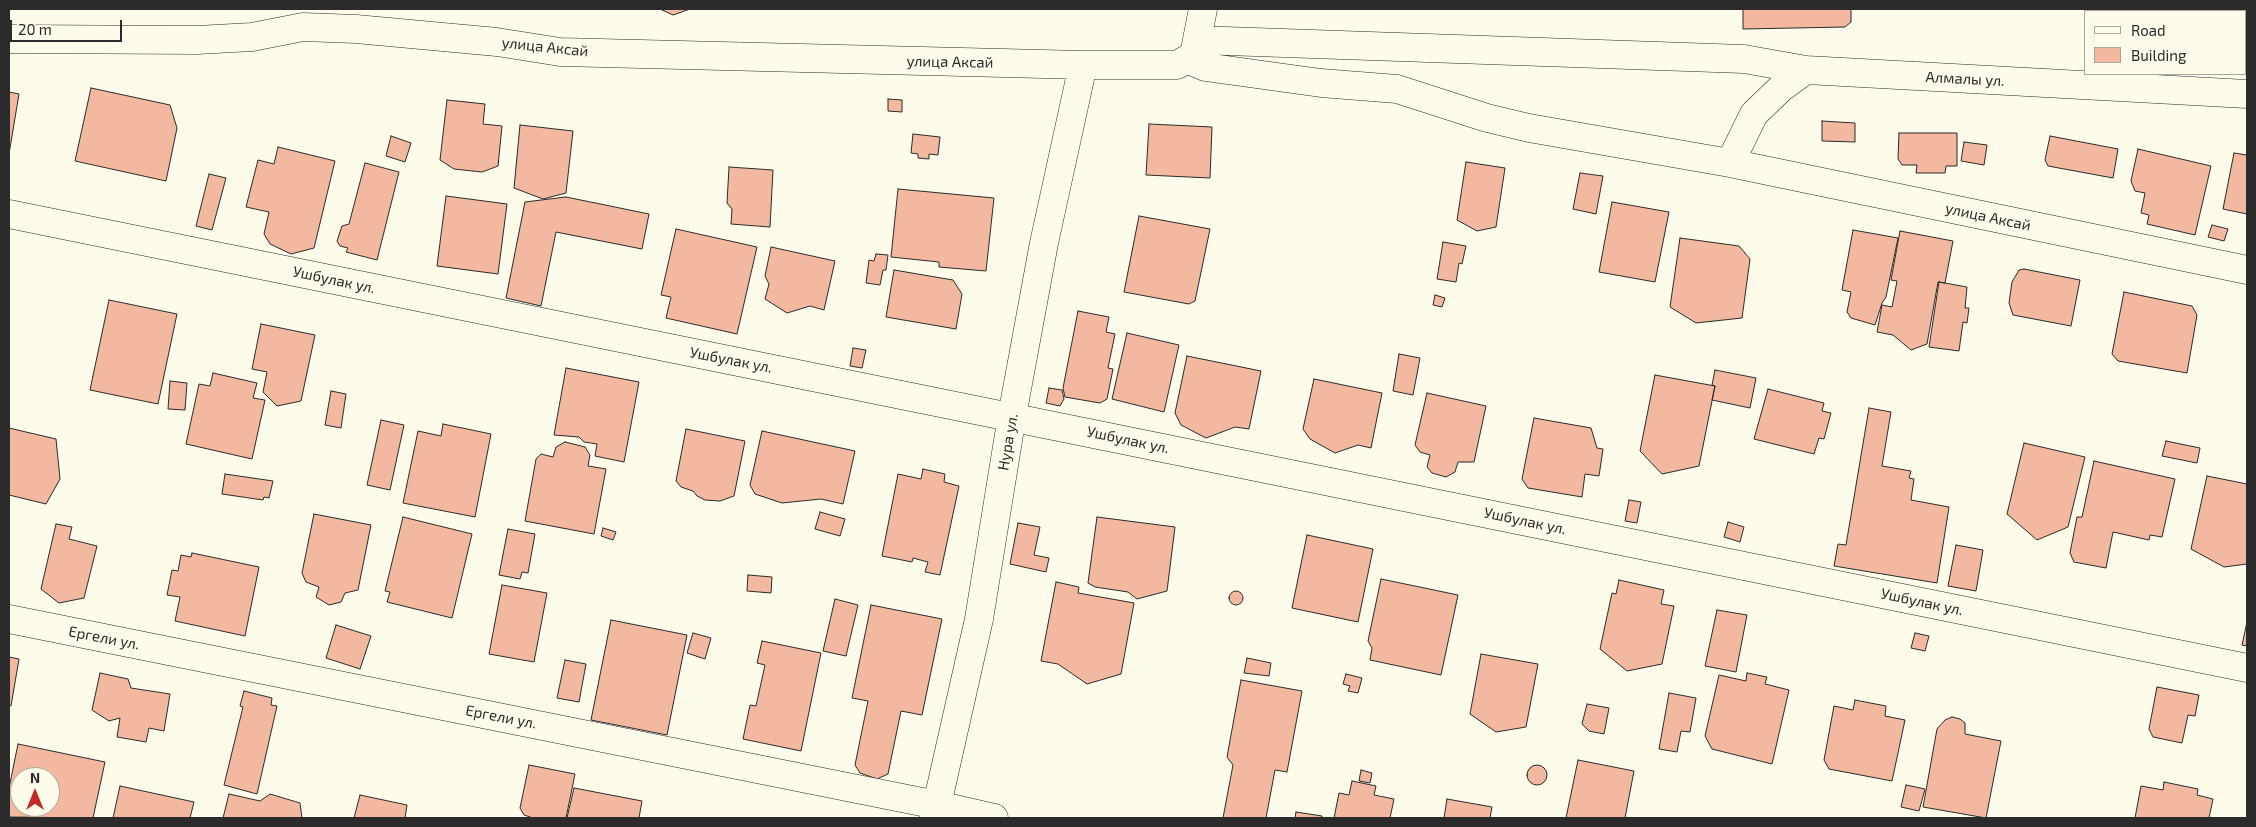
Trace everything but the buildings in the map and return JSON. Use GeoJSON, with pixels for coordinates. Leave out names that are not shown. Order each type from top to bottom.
{"type":"FeatureCollection","features":[{"type":"Feature","properties":{"kind":"street"},"geometry":{"type":"LineString","coordinates":[[1193,50],[1203,9]]}},
{"type":"Feature","properties":{"kind":"street","name":"улица Аксай"},"geometry":{"type":"LineString","coordinates":[[9,38],[197,40],[252,37],[303,27],[356,28],[497,42],[560,52],[1083,65],[1177,65],[1193,50],[1206,67],[1321,83],[1397,89],[1487,118],[1529,128],[1730,163],[2247,270]]}},
{"type":"Feature","properties":{"kind":"street","name":"Алмалы ул."},"geometry":{"type":"LineString","coordinates":[[1193,50],[1744,59],[1806,70],[2247,94]]}},
{"type":"Feature","properties":{"kind":"street","name":"Нура ул."},"geometry":{"type":"LineString","coordinates":[[936,812],[979,619],[1012,416],[1044,243],[1083,65]]}},
{"type":"Feature","properties":{"kind":"street"},"geometry":{"type":"LineString","coordinates":[[1730,163],[1754,114],[1781,88],[1806,70]]}},
{"type":"Feature","properties":{"kind":"street","name":"Ушбулак ул."},"geometry":{"type":"LineString","coordinates":[[9,214],[2247,668]]}},
{"type":"Feature","properties":{"kind":"street","name":"Ергели ул."},"geometry":{"type":"LineString","coordinates":[[9,619],[936,812],[994,818]]}}]}
